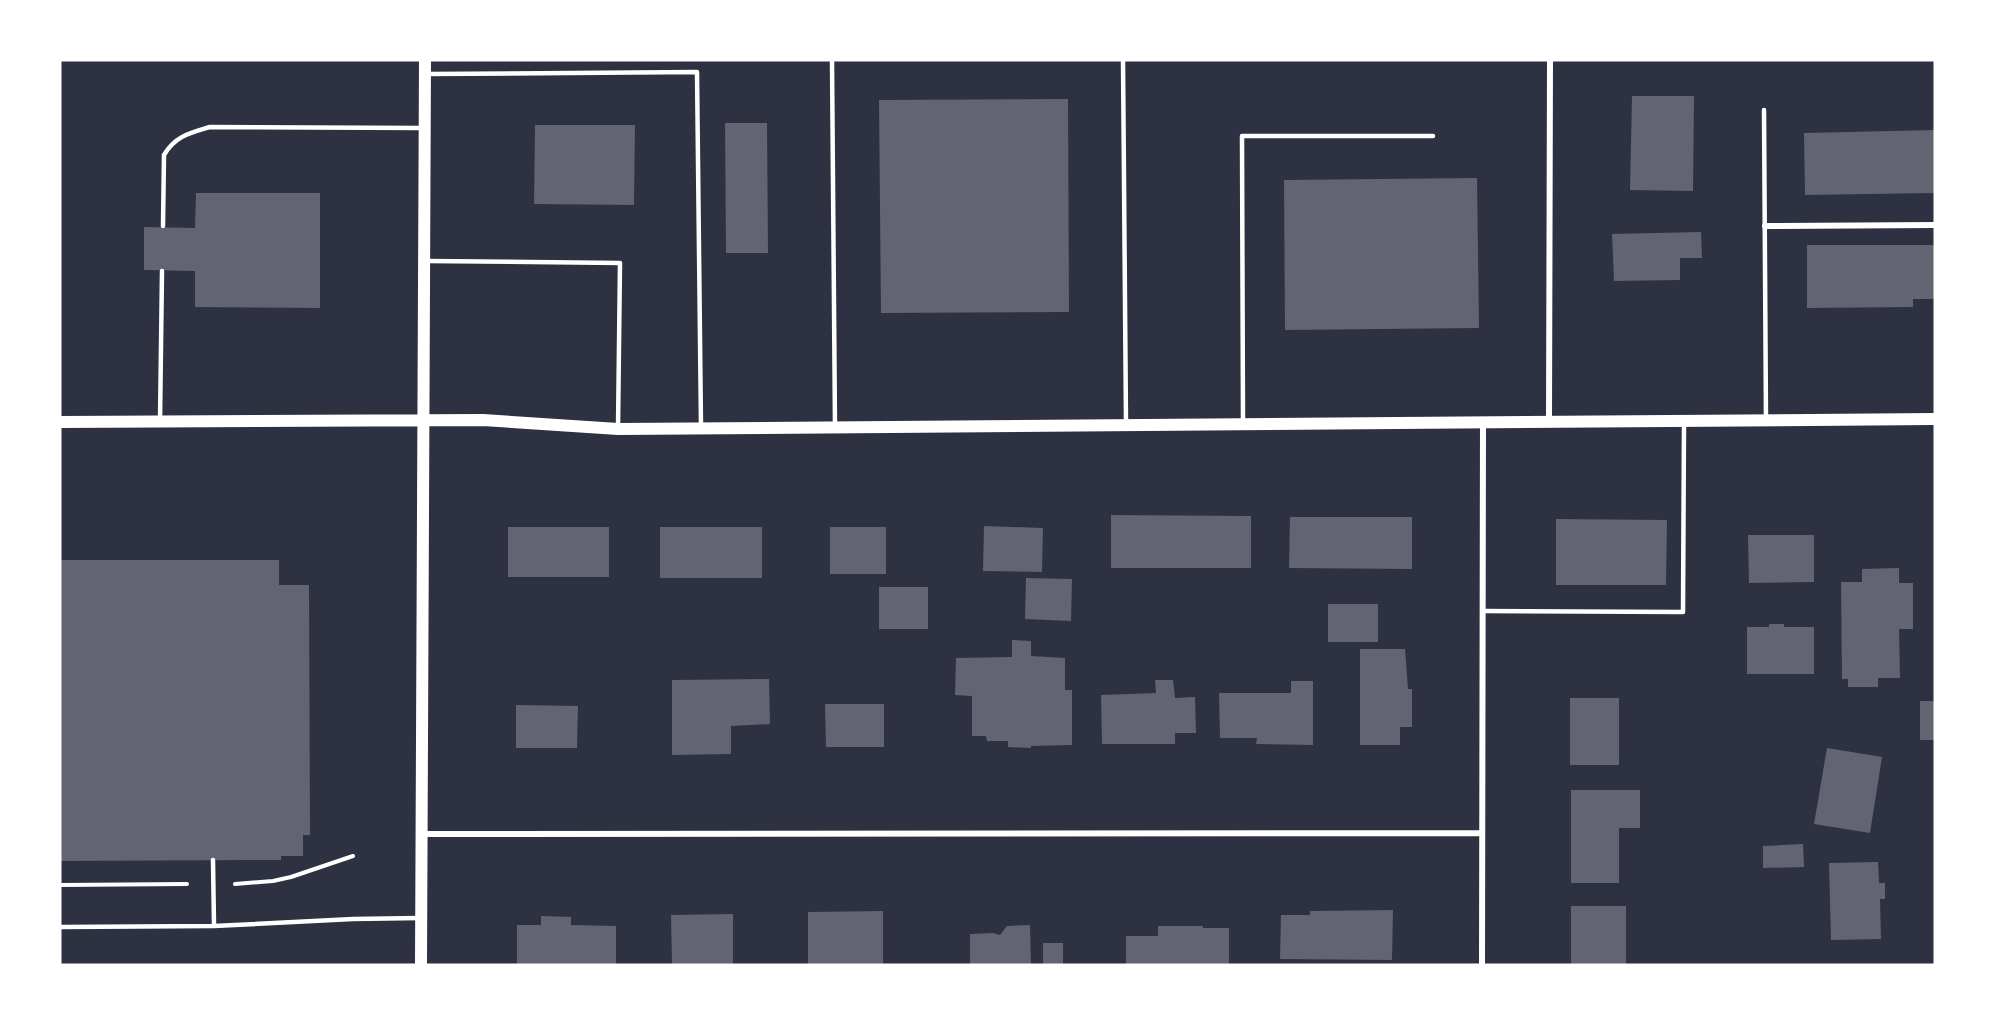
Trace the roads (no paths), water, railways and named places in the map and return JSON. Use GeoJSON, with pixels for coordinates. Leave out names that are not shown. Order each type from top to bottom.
{"type":"FeatureCollection","features":[{"type":"Feature","properties":{"kind":"main road"},"geometry":{"type":"LineString","coordinates":[[421,965],[425,60]]}},
{"type":"Feature","properties":{"kind":"main road"},"geometry":{"type":"LineString","coordinates":[[60,422],[483,420],[618,429],[1483,421],[1935,420]]}},
{"type":"Feature","properties":{"kind":"street"},"geometry":{"type":"LineString","coordinates":[[1549,421],[1550,60]]}},
{"type":"Feature","properties":{"kind":"street"},"geometry":{"type":"LineString","coordinates":[[1765,226],[1935,225]]}},
{"type":"Feature","properties":{"kind":"street"},"geometry":{"type":"LineString","coordinates":[[1482,965],[1483,421]]}},
{"type":"Feature","properties":{"kind":"street"},"geometry":{"type":"LineString","coordinates":[[421,834],[1482,833]]}},
{"type":"Feature","properties":{"kind":"lane"},"geometry":{"type":"LineString","coordinates":[[832,60],[835,427]]}},
{"type":"Feature","properties":{"kind":"lane"},"geometry":{"type":"LineString","coordinates":[[1123,60],[1126,424]]}},
{"type":"Feature","properties":{"kind":"lane"},"geometry":{"type":"LineString","coordinates":[[425,74],[697,72],[701,427]]}},
{"type":"Feature","properties":{"kind":"lane"},"geometry":{"type":"LineString","coordinates":[[1764,110],[1766,420]]}},
{"type":"Feature","properties":{"kind":"lane"},"geometry":{"type":"LineString","coordinates":[[163,226],[164,155],[182,135],[210,127],[425,128]]}},
{"type":"Feature","properties":{"kind":"lane"},"geometry":{"type":"LineString","coordinates":[[1243,424],[1242,136],[1433,136]]}},
{"type":"Feature","properties":{"kind":"lane"},"geometry":{"type":"LineString","coordinates":[[425,261],[620,263],[618,429]]}},
{"type":"Feature","properties":{"kind":"lane"},"geometry":{"type":"LineString","coordinates":[[159,422],[162,271]]}},
{"type":"Feature","properties":{"kind":"lane"},"geometry":{"type":"LineString","coordinates":[[1483,611],[1683,612],[1684,421]]}},
{"type":"Feature","properties":{"kind":"lane"},"geometry":{"type":"LineString","coordinates":[[213,861],[214,926]]}},
{"type":"Feature","properties":{"kind":"lane"},"geometry":{"type":"LineString","coordinates":[[60,927],[214,926],[421,918]]}}]}
